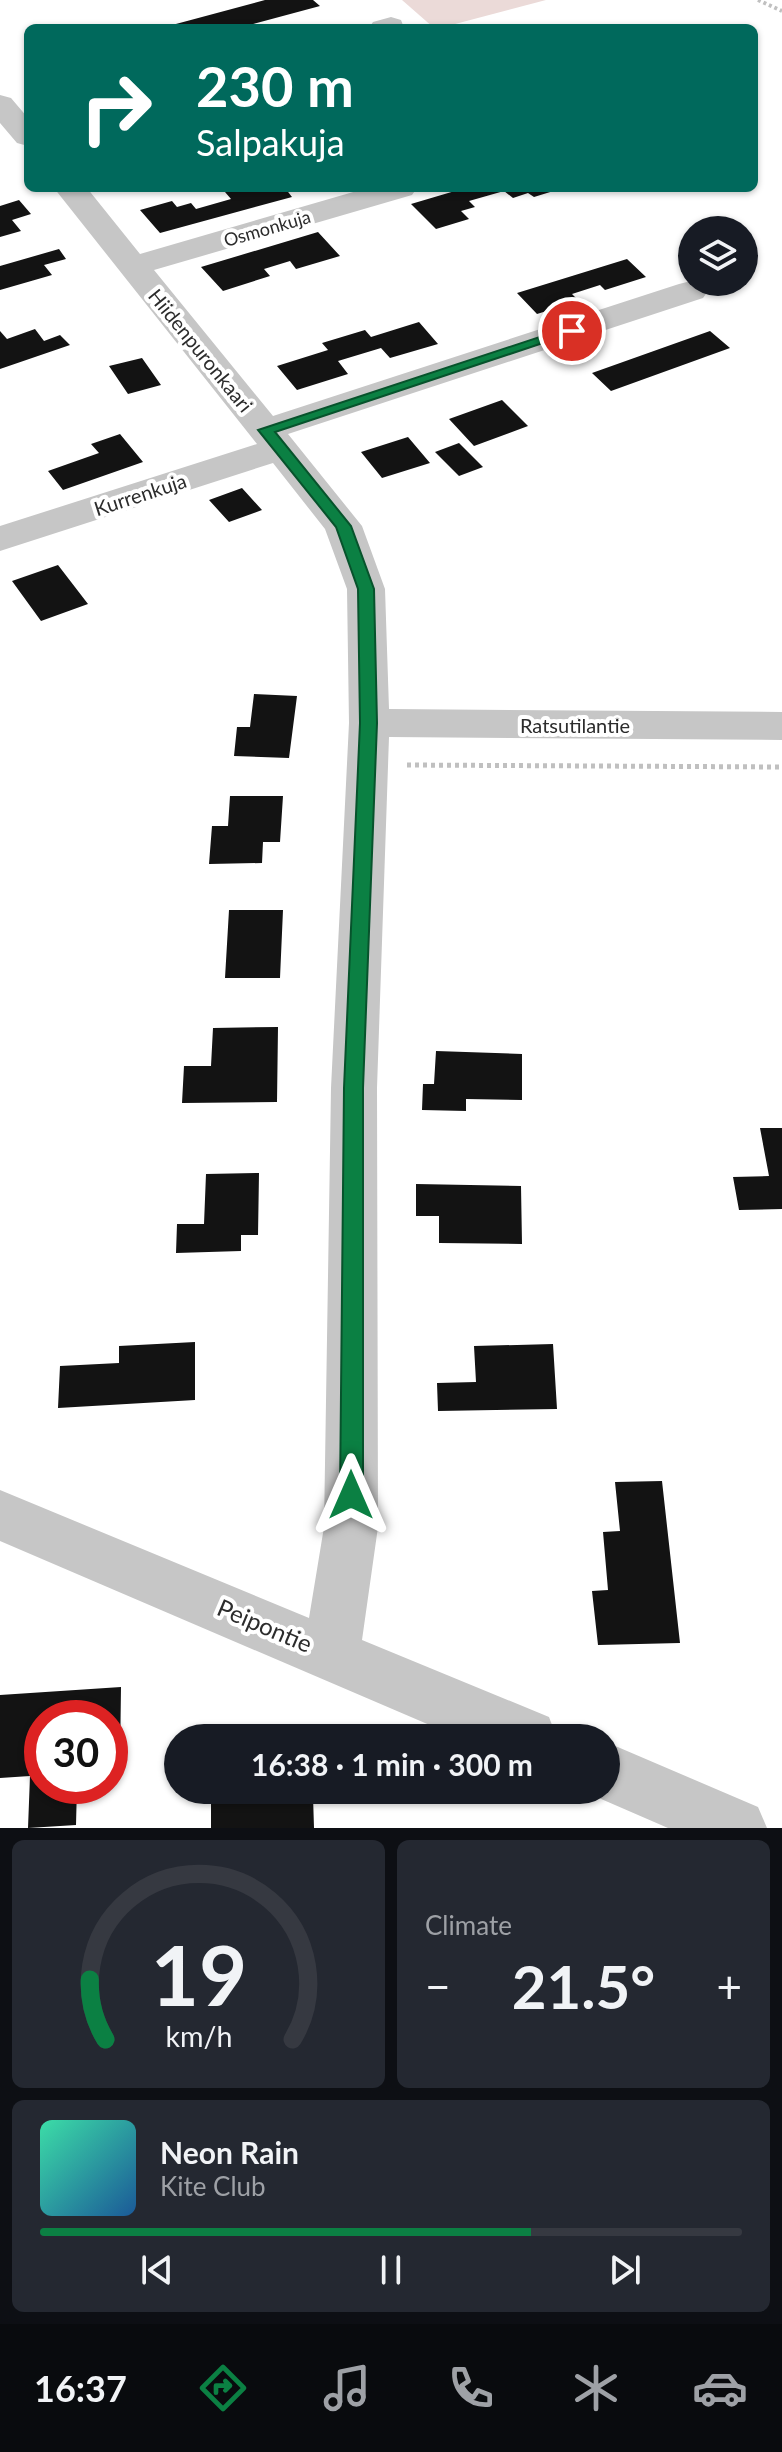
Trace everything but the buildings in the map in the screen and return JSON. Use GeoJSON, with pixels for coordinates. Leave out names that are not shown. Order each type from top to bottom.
{"type":"FeatureCollection","features":[{"type":"Feature","properties":{"kind":"street","name":"Hiidenpuronkaari"},"geometry":{"type":"LineString","coordinates":[[73,192],[343,526],[366,589],[369,723],[354,1088],[351,1527],[332,1654]]}},
{"type":"Feature","properties":{"kind":"street","name":"Osmonkuja"},"geometry":{"type":"LineString","coordinates":[[133,266],[387,192]]}},
{"type":"Feature","properties":{"kind":"street","name":"Kurrenkuja"},"geometry":{"type":"LineString","coordinates":[[0,539],[678,296]]}},
{"type":"Feature","properties":{"kind":"street","name":"Ratsutilantie"},"geometry":{"type":"LineString","coordinates":[[369,723],[782,726]]}},
{"type":"Feature","properties":{"kind":"street","name":"Peipontie"},"geometry":{"type":"LineString","coordinates":[[0,1515],[495,1724]]}},
{"type":"Feature","properties":{"kind":"street"},"geometry":{"type":"LineString","coordinates":[[620,1777],[737,1828]]}},
{"type":"Feature","properties":{"kind":"path"},"geometry":{"type":"LineString","coordinates":[[758,0],[782,11]]}},
{"type":"Feature","properties":{"kind":"path"},"geometry":{"type":"LineString","coordinates":[[366,770],[416,765],[782,767]]}},
{"type":"Feature","properties":{"kind":"shaded area"},"geometry":{"type":"Polygon","coordinates":[[[402,0],[546,0],[455,24],[429,24],[402,0]]]}},
{"type":"Feature","properties":{"kind":"route"},"geometry":{"type":"LineString","coordinates":[[351,1495],[354,1088],[369,723],[366,589],[343,526],[265,430],[572,331]]}}]}
